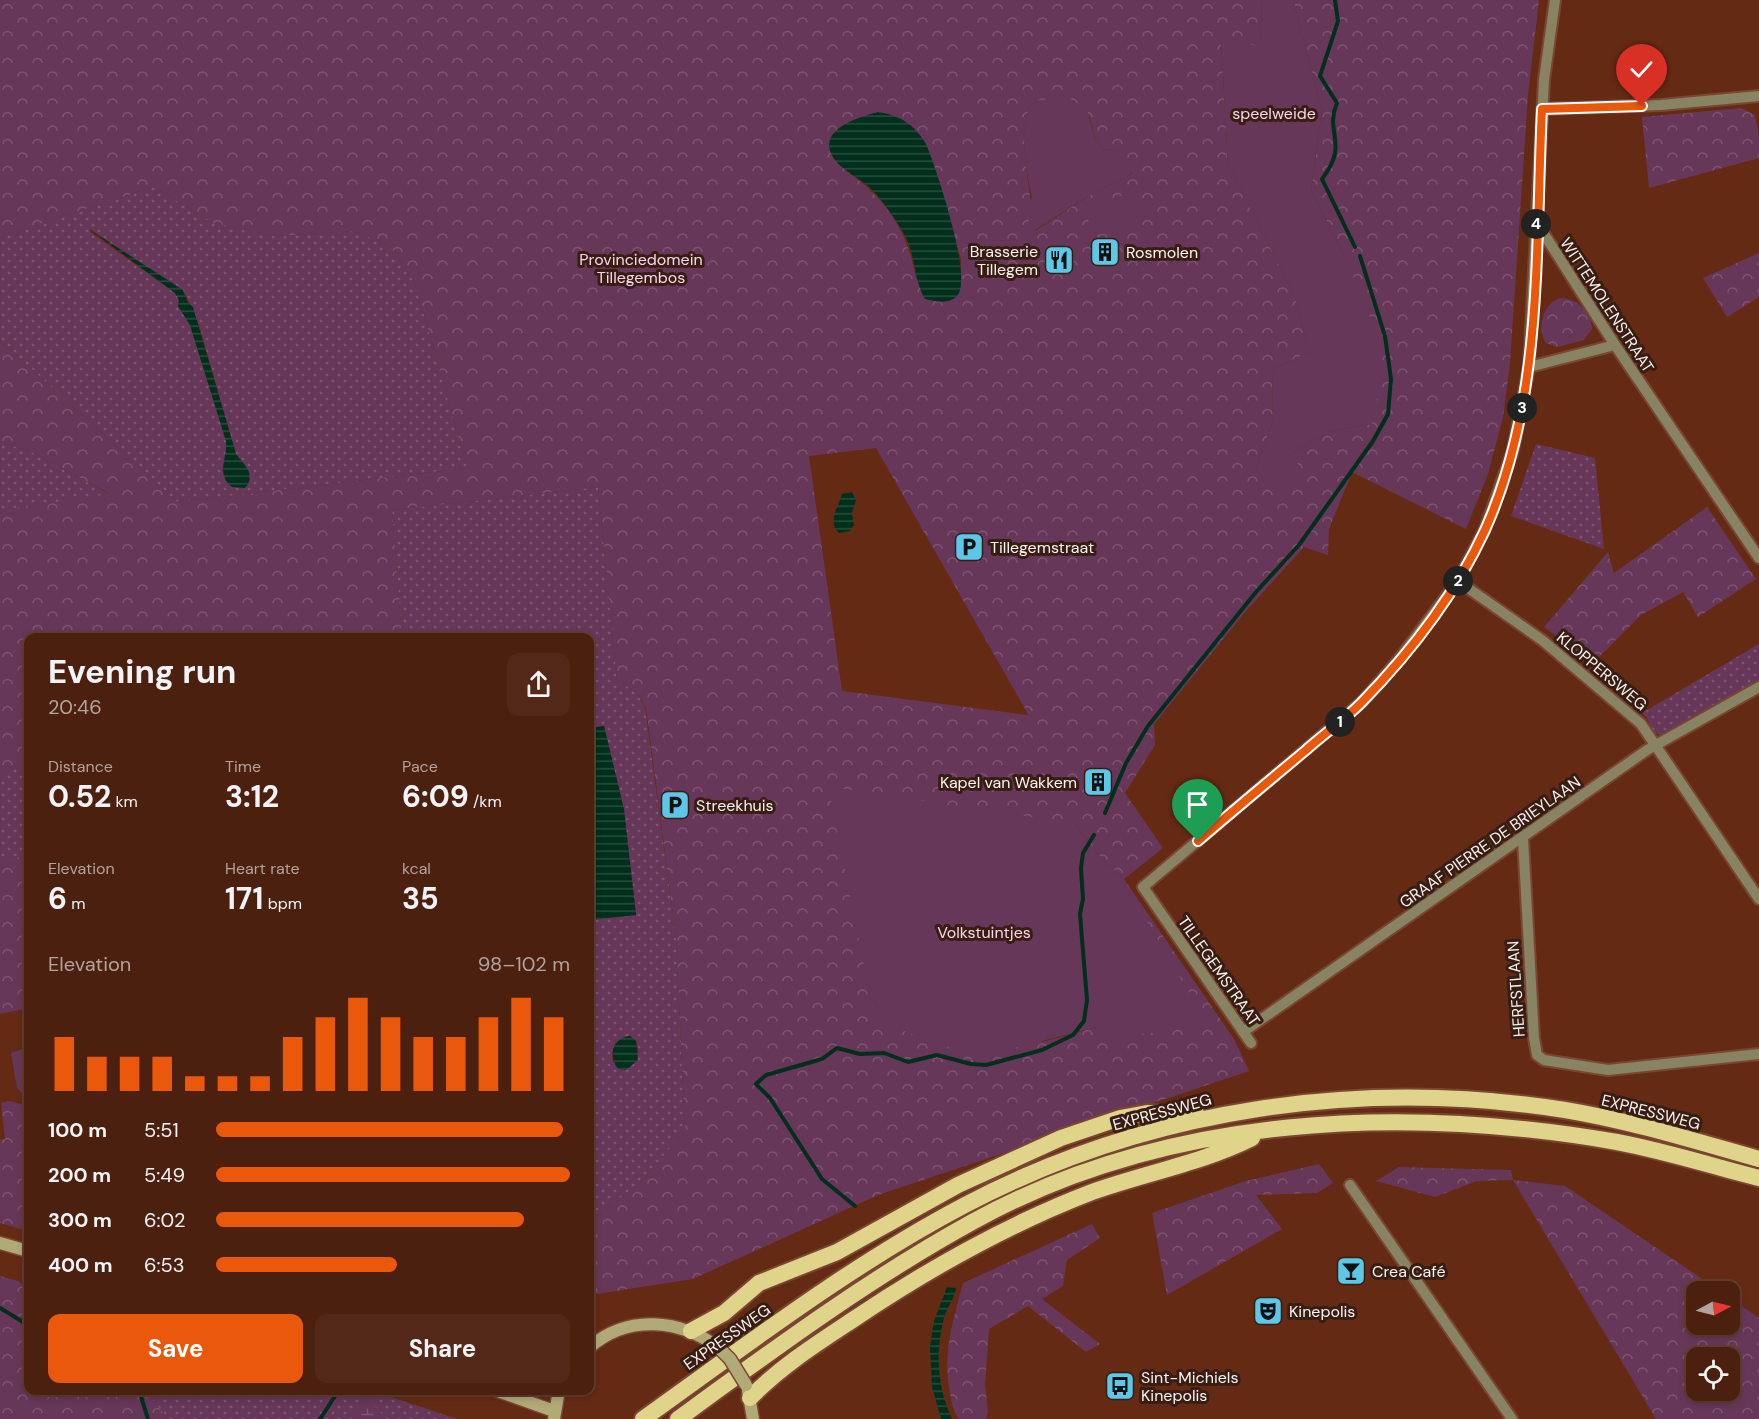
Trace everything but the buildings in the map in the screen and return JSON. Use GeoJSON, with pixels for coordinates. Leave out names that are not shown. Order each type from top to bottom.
{"type":"FeatureCollection","features":[{"type":"Feature","properties":{"kind":"highway","name":"EXPRESSWEG"},"geometry":{"type":"LineString","coordinates":[[643,1419],[848,1274],[967,1204],[1070,1158],[1210,1116],[1321,1100],[1404,1096],[1465,1099],[1597,1116],[1759,1159]]}},
{"type":"Feature","properties":{"kind":"highway"},"geometry":{"type":"LineString","coordinates":[[691,1330],[724,1313],[759,1283],[837,1252],[958,1185],[1061,1138],[1120,1118],[1147,1113],[1210,1116]]}},
{"type":"Feature","properties":{"kind":"highway"},"geometry":{"type":"LineString","coordinates":[[678,1419],[819,1316],[974,1221],[1028,1195],[1123,1159],[1160,1149],[1266,1131],[1338,1123],[1411,1121],[1497,1127],[1621,1143],[1759,1178]]}},
{"type":"Feature","properties":{"kind":"highway"},"geometry":{"type":"LineString","coordinates":[[748,1392],[907,1284],[985,1239],[1066,1203],[1227,1150],[1266,1131]]}},
{"type":"Feature","properties":{"kind":"main road"},"geometry":{"type":"LineString","coordinates":[[0,1243],[24,1250]]}},
{"type":"Feature","properties":{"kind":"main road"},"geometry":{"type":"LineString","coordinates":[[594,1344],[614,1332],[652,1323],[691,1330],[719,1348],[730,1359],[748,1392],[753,1419]]}},
{"type":"Feature","properties":{"kind":"main road"},"geometry":{"type":"LineString","coordinates":[[507,1395],[554,1415],[558,1395]]}},
{"type":"Feature","properties":{"kind":"street"},"geometry":{"type":"LineString","coordinates":[[1458,581],[1485,530],[1506,475],[1518,429],[1529,368],[1546,50],[1555,0]]}},
{"type":"Feature","properties":{"kind":"street"},"geometry":{"type":"LineString","coordinates":[[1542,109],[1651,105],[1759,96]]}},
{"type":"Feature","properties":{"kind":"street","name":"WITTEMOLENSTRAAT"},"geometry":{"type":"LineString","coordinates":[[1536,223],[1615,345],[1759,558]]}},
{"type":"Feature","properties":{"kind":"street"},"geometry":{"type":"LineString","coordinates":[[1529,368],[1615,345]]}},
{"type":"Feature","properties":{"kind":"street","name":"KLOPPERSWEG"},"geometry":{"type":"LineString","coordinates":[[1458,581],[1566,660],[1641,724],[1759,899]]}},
{"type":"Feature","properties":{"kind":"street","name":"TILLEGEMSTRAAT"},"geometry":{"type":"LineString","coordinates":[[1251,1043],[1143,887],[1354,710],[1392,669],[1458,581]]}},
{"type":"Feature","properties":{"kind":"street","name":"GRAAF PIERRE DE BRIEYLAAN"},"geometry":{"type":"LineString","coordinates":[[1243,1032],[1656,746],[1759,687]]}},
{"type":"Feature","properties":{"kind":"street","name":"HERFSTLAAN"},"geometry":{"type":"LineString","coordinates":[[1522,839],[1533,1038],[1537,1055],[1544,1060],[1608,1070],[1759,1054]]}},
{"type":"Feature","properties":{"kind":"street"},"geometry":{"type":"LineString","coordinates":[[1350,1185],[1512,1419]]}},
{"type":"Feature","properties":{"kind":"green space","name":"Provinciedomein Tillegembos"},"geometry":{"type":"Polygon","coordinates":[[[0,0],[1262,0],[1260,47],[1221,42],[1228,163],[1295,297],[1309,352],[1272,370],[1273,421],[1256,467],[1293,453],[1325,432],[1372,424],[1345,257],[1311,190],[1322,110],[1293,0],[1539,0],[1528,95],[1510,363],[1503,417],[1488,474],[1466,529],[1352,472],[1329,529],[1328,555],[1304,547],[1246,611],[1154,724],[1155,745],[1125,793],[1163,848],[1124,879],[1234,1039],[1249,1071],[878,1195],[693,1279],[594,1294],[594,1219],[643,1180],[685,1130],[676,938],[646,707],[636,692],[617,680],[598,487],[392,510],[402,633],[24,633],[24,766],[0,773],[0,510],[110,494],[30,451],[0,442],[0,340],[177,502],[467,468],[415,283],[390,246],[354,231],[276,236],[214,223],[153,187],[0,237],[0,0]],[[1040,100],[1029,107],[1025,138],[1026,169],[1035,231],[1096,191],[1132,173],[1115,148],[1104,151],[1095,139],[1090,117],[1040,100]],[[926,144],[849,173],[875,195],[894,218],[907,246],[916,278],[961,285],[961,259],[926,144]],[[876,448],[809,456],[842,691],[1028,715],[1028,714],[876,448]],[[1075,824],[1042,1042],[1098,1027],[1104,1042],[1120,875],[1100,857],[1075,824]]]}},
{"type":"Feature","properties":{"kind":"green space","name":"speelweide"},"geometry":{"type":"Polygon","coordinates":[[[1262,0],[1293,0],[1322,110],[1311,190],[1345,257],[1377,334],[1380,382],[1372,424],[1325,432],[1293,453],[1302,475],[1280,505],[1256,467],[1273,421],[1272,370],[1309,352],[1295,297],[1228,163],[1221,41],[1260,46],[1262,0]]]}},
{"type":"Feature","properties":{"kind":"green space"},"geometry":{"type":"Polygon","coordinates":[[[1068,97],[1087,110],[1095,139],[1104,151],[1115,148],[1132,172],[1126,178],[1096,191],[1030,233],[1027,205],[1032,197],[1027,175],[1025,141],[1029,107],[1040,100],[1068,97]]]}},
{"type":"Feature","properties":{"kind":"green space"},"geometry":{"type":"Polygon","coordinates":[[[1741,108],[1755,115],[1759,137],[1759,158],[1649,188],[1642,117],[1741,108]]]}},
{"type":"Feature","properties":{"kind":"green space"},"geometry":{"type":"Polygon","coordinates":[[[153,187],[214,223],[276,236],[354,231],[390,246],[415,283],[467,468],[177,502],[0,340],[0,237],[153,187]],[[90,229],[90,232],[175,293],[179,300],[178,306],[190,325],[226,441],[227,453],[222,471],[242,462],[236,454],[199,325],[186,295],[90,229]]]}},
{"type":"Feature","properties":{"kind":"green space"},"geometry":{"type":"Polygon","coordinates":[[[1130,192],[1144,199],[1145,211],[1137,227],[1122,233],[1092,234],[1087,215],[1100,205],[1130,192]]]}},
{"type":"Feature","properties":{"kind":"green space"},"geometry":{"type":"Polygon","coordinates":[[[1759,253],[1759,297],[1727,317],[1703,278],[1759,253]]]}},
{"type":"Feature","properties":{"kind":"green space"},"geometry":{"type":"Polygon","coordinates":[[[1560,298],[1572,300],[1582,307],[1589,317],[1592,329],[1584,340],[1558,347],[1546,343],[1542,323],[1549,305],[1560,298]]]}},
{"type":"Feature","properties":{"kind":"green space"},"geometry":{"type":"Polygon","coordinates":[[[0,442],[30,451],[111,495],[0,510],[0,442]]]}},
{"type":"Feature","properties":{"kind":"green space"},"geometry":{"type":"Polygon","coordinates":[[[1536,444],[1595,458],[1604,549],[1511,516],[1536,444]]]}},
{"type":"Feature","properties":{"kind":"green space"},"geometry":{"type":"Polygon","coordinates":[[[598,487],[617,680],[636,692],[645,707],[676,938],[685,1130],[643,1180],[594,1219],[594,919],[636,914],[615,773],[604,726],[594,727],[594,633],[402,633],[392,510],[598,487]],[[630,1036],[615,1043],[613,1063],[639,1052],[636,1041],[630,1036]]]}},
{"type":"Feature","properties":{"kind":"green space"},"geometry":{"type":"Polygon","coordinates":[[[1707,507],[1756,579],[1698,617],[1683,592],[1641,615],[1592,664],[1544,627],[1608,552],[1614,573],[1707,507]]]}},
{"type":"Feature","properties":{"kind":"green space"},"geometry":{"type":"Polygon","coordinates":[[[1759,644],[1759,681],[1663,735],[1654,733],[1642,713],[1759,644]]]}},
{"type":"Feature","properties":{"kind":"green space"},"geometry":{"type":"Polygon","coordinates":[[[24,766],[24,858],[11,856],[0,858],[0,773],[24,766]]]}},
{"type":"Feature","properties":{"kind":"green space","name":"Volkstuintjes"},"geometry":{"type":"Polygon","coordinates":[[[839,788],[1075,824],[1100,857],[1120,875],[1206,1022],[1104,1042],[1097,1027],[998,1052],[971,1055],[884,1024],[874,1015],[830,795],[839,788]]]}},
{"type":"Feature","properties":{"kind":"green space"},"geometry":{"type":"Polygon","coordinates":[[[11,856],[24,858],[24,1009],[0,1014],[0,858],[11,856]]]}},
{"type":"Feature","properties":{"kind":"green space"},"geometry":{"type":"Polygon","coordinates":[[[24,1048],[24,1096],[17,1088],[11,1053],[24,1048]]]}},
{"type":"Feature","properties":{"kind":"green space"},"geometry":{"type":"Polygon","coordinates":[[[10,1101],[24,1107],[24,1230],[0,1223],[0,1140],[5,1139],[1,1103],[10,1101]]]}},
{"type":"Feature","properties":{"kind":"green space"},"geometry":{"type":"Polygon","coordinates":[[[1319,1164],[1333,1183],[1317,1193],[1256,1195],[1282,1229],[1167,1295],[1152,1213],[1246,1181],[1319,1164]]]}},
{"type":"Feature","properties":{"kind":"green space"},"geometry":{"type":"Polygon","coordinates":[[[1399,1167],[1511,1170],[1513,1180],[1477,1181],[1435,1197],[1376,1181],[1399,1167]]]}},
{"type":"Feature","properties":{"kind":"green space"},"geometry":{"type":"Polygon","coordinates":[[[1513,1180],[1565,1186],[1705,1281],[1686,1281],[1686,1335],[1740,1335],[1740,1305],[1759,1318],[1759,1419],[1656,1419],[1513,1180]]]}},
{"type":"Feature","properties":{"kind":"green space"},"geometry":{"type":"Polygon","coordinates":[[[1092,1224],[1100,1238],[1067,1260],[1063,1286],[1042,1299],[1100,1344],[1086,1352],[1028,1306],[989,1329],[985,1385],[988,1412],[986,1419],[959,1419],[951,1400],[947,1365],[950,1338],[963,1283],[1092,1224]]]}},
{"type":"Feature","properties":{"kind":"green space"},"geometry":{"type":"Polygon","coordinates":[[[0,1276],[18,1281],[24,1286],[24,1395],[149,1395],[168,1419],[0,1419],[0,1276]]]}},
{"type":"Feature","properties":{"kind":"green space"},"geometry":{"type":"Polygon","coordinates":[[[149,1395],[385,1395],[457,1419],[168,1419],[149,1395]]]}},
{"type":"Feature","properties":{"kind":"green space"},"geometry":{"type":"Polygon","coordinates":[[[367,1396],[386,1419],[351,1419],[367,1396]]]}},
{"type":"Feature","properties":{"kind":"shaded area"},"geometry":{"type":"Polygon","coordinates":[[[878,112],[906,122],[917,131],[926,144],[951,220],[960,264],[959,293],[948,301],[925,299],[918,283],[911,250],[896,221],[873,191],[846,171],[835,160],[830,150],[830,141],[841,127],[878,112]]]}},
{"type":"Feature","properties":{"kind":"shaded area"},"geometry":{"type":"Polygon","coordinates":[[[89,229],[183,290],[188,303],[193,307],[236,454],[250,474],[245,488],[232,487],[224,477],[226,441],[190,325],[178,306],[179,300],[175,293],[89,229]]]}},
{"type":"Feature","properties":{"kind":"shaded area"},"geometry":{"type":"Polygon","coordinates":[[[852,492],[856,500],[852,513],[854,525],[850,531],[839,533],[834,525],[836,509],[842,494],[852,492]]]}},
{"type":"Feature","properties":{"kind":"shaded area"},"geometry":{"type":"Polygon","coordinates":[[[604,726],[624,809],[636,915],[594,920],[594,727],[604,726]]]}},
{"type":"Feature","properties":{"kind":"shaded area"},"geometry":{"type":"Polygon","coordinates":[[[630,1036],[636,1041],[638,1060],[626,1070],[618,1069],[613,1059],[614,1048],[619,1040],[630,1036]]]}},
{"type":"Feature","properties":{"kind":"shaded area"},"geometry":{"type":"Polygon","coordinates":[[[947,1287],[956,1288],[945,1314],[941,1331],[939,1369],[943,1394],[952,1419],[941,1419],[932,1387],[930,1346],[934,1321],[947,1287]]]}},
{"type":"Feature","properties":{"kind":"waterway"},"geometry":{"type":"LineString","coordinates":[[1335,0],[1338,21],[1320,76],[1337,103],[1333,122],[1336,147],[1330,167],[1322,179],[1355,247]]}},
{"type":"Feature","properties":{"kind":"waterway"},"geometry":{"type":"LineString","coordinates":[[1360,256],[1384,333]]}},
{"type":"Feature","properties":{"kind":"waterway"},"geometry":{"type":"LineString","coordinates":[[1105,813],[1126,763],[1148,726],[1256,592],[1299,545],[1373,441],[1388,414],[1391,379],[1385,336]]}},
{"type":"Feature","properties":{"kind":"waterway"},"geometry":{"type":"LineString","coordinates":[[855,1206],[822,1179],[770,1098],[756,1084],[766,1075],[822,1059],[837,1048],[860,1054],[884,1053],[908,1062],[937,1055],[971,1064],[986,1065],[1042,1050],[1073,1035],[1084,1021],[1087,1000],[1080,914],[1083,899],[1081,868],[1083,853],[1094,835]]}},
{"type":"Feature","properties":{"kind":"waterway"},"geometry":{"type":"LineString","coordinates":[[0,1308],[24,1323]]}},
{"type":"Feature","properties":{"kind":"waterway"},"geometry":{"type":"LineString","coordinates":[[141,1395],[148,1419]]}},
{"type":"Feature","properties":{"kind":"waterway"},"geometry":{"type":"LineString","coordinates":[[320,1419],[336,1395]]}},
{"type":"Feature","properties":{"kind":"place","name":"Rosmolen"},"geometry":{"type":"Point","coordinates":[1105,252]}},
{"type":"Feature","properties":{"kind":"place","name":"Brasserie Tillegem"},"geometry":{"type":"Point","coordinates":[1059,260]}},
{"type":"Feature","properties":{"kind":"place","name":"Tillegemstraat"},"geometry":{"type":"Point","coordinates":[969,547]}},
{"type":"Feature","properties":{"kind":"place","name":"Kapel van Wakkem"},"geometry":{"type":"Point","coordinates":[1098,782]}},
{"type":"Feature","properties":{"kind":"place","name":"Streekhuis"},"geometry":{"type":"Point","coordinates":[675,805]}},
{"type":"Feature","properties":{"kind":"place","name":"Crea Café"},"geometry":{"type":"Point","coordinates":[1351,1271]}},
{"type":"Feature","properties":{"kind":"place","name":"Kinepolis"},"geometry":{"type":"Point","coordinates":[1268,1311]}},
{"type":"Feature","properties":{"kind":"place","name":"Sint-Michiels Kinepolis"},"geometry":{"type":"Point","coordinates":[1120,1386]}},
{"type":"Feature","properties":{"kind":"route"},"geometry":{"type":"LineString","coordinates":[[1198,841],[1354,710],[1392,669],[1458,581],[1485,530],[1506,475],[1521,414],[1529,368],[1542,109],[1642,106]]}}]}
